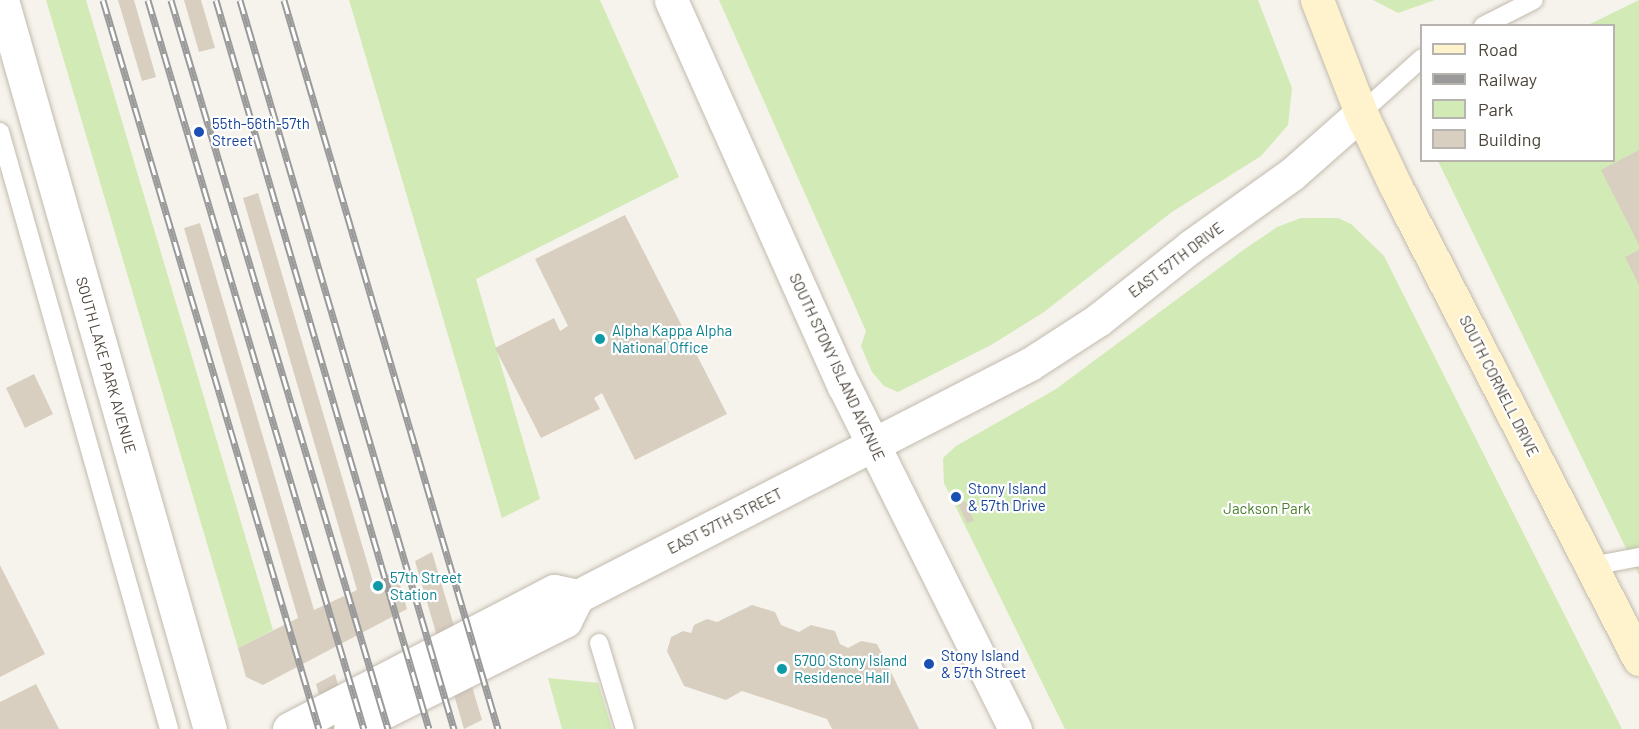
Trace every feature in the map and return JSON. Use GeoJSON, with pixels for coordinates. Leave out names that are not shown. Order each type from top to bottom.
{"type":"FeatureCollection","features":[{"type":"Feature","properties":{"kind":"main road"},"geometry":{"type":"LineString","coordinates":[[1317,0],[1361,112]]}},
{"type":"Feature","properties":{"kind":"main road","name":"SOUTH CORNELL DRIVE"},"geometry":{"type":"LineString","coordinates":[[1361,112],[1639,659]]}},
{"type":"Feature","properties":{"kind":"street","name":"SOUTH LAKE PARK AVENUE"},"geometry":{"type":"LineString","coordinates":[[2,0],[210,729]]}},
{"type":"Feature","properties":{"kind":"street","name":"SOUTH STONY ISLAND AVENUE"},"geometry":{"type":"LineString","coordinates":[[671,0],[872,444],[1015,729]]}},
{"type":"Feature","properties":{"kind":"street","name":"EAST 57TH DRIVE"},"geometry":{"type":"LineString","coordinates":[[872,444],[1000,381],[1098,320],[1190,247],[1292,174],[1361,112]]}},
{"type":"Feature","properties":{"kind":"street","name":"EAST 57TH STREET"},"geometry":{"type":"LineString","coordinates":[[578,596],[872,444]]}},
{"type":"Feature","properties":{"kind":"street"},"geometry":{"type":"LineString","coordinates":[[289,729],[554,591],[578,596],[565,621],[350,729]]}},
{"type":"Feature","properties":{"kind":"lane"},"geometry":{"type":"LineString","coordinates":[[1488,24],[1534,0]]}},
{"type":"Feature","properties":{"kind":"lane"},"geometry":{"type":"LineString","coordinates":[[1361,112],[1420,60]]}},
{"type":"Feature","properties":{"kind":"lane"},"geometry":{"type":"LineString","coordinates":[[0,132],[169,729]]}},
{"type":"Feature","properties":{"kind":"lane"},"geometry":{"type":"LineString","coordinates":[[1592,566],[1639,557]]}},
{"type":"Feature","properties":{"kind":"lane"},"geometry":{"type":"LineString","coordinates":[[599,643],[625,729]]}},
{"type":"Feature","properties":{"kind":"green space"},"geometry":{"type":"Polygon","coordinates":[[[46,0],[86,0],[273,630],[238,648],[46,0]]]}},
{"type":"Feature","properties":{"kind":"green space"},"geometry":{"type":"Polygon","coordinates":[[[349,0],[600,0],[679,177],[476,279],[540,499],[502,518],[349,0]]]}},
{"type":"Feature","properties":{"kind":"green space"},"geometry":{"type":"Polygon","coordinates":[[[719,0],[1258,0],[1292,88],[1288,125],[1261,156],[1172,212],[1044,312],[991,345],[898,392],[884,386],[872,372],[861,346],[866,331],[719,0]]]}},
{"type":"Feature","properties":{"kind":"green space"},"geometry":{"type":"Polygon","coordinates":[[[1373,0],[1435,0],[1398,13],[1373,0]]]}},
{"type":"Feature","properties":{"kind":"green space"},"geometry":{"type":"Polygon","coordinates":[[[1639,0],[1639,575],[1438,162],[1615,162],[1615,24],[1590,24],[1639,0]]]}},
{"type":"Feature","properties":{"kind":"green space","name":"Jackson Park"},"geometry":{"type":"Polygon","coordinates":[[[1301,218],[1338,218],[1351,224],[1384,256],[1622,729],[1065,729],[944,483],[943,458],[956,446],[1056,389],[1277,227],[1301,218]]]}},
{"type":"Feature","properties":{"kind":"green space"},"geometry":{"type":"Polygon","coordinates":[[[548,678],[598,683],[612,729],[562,729],[548,678]]]}},
{"type":"Feature","properties":{"kind":"building"},"geometry":{"type":"Polygon","coordinates":[[[118,0],[134,0],[156,77],[142,81],[118,0]]]}},
{"type":"Feature","properties":{"kind":"building"},"geometry":{"type":"Polygon","coordinates":[[[184,0],[201,0],[215,48],[199,52],[184,0]]]}},
{"type":"Feature","properties":{"kind":"building"},"geometry":{"type":"Polygon","coordinates":[[[1639,150],[1639,245],[1601,170],[1639,150]]]}},
{"type":"Feature","properties":{"kind":"building"},"geometry":{"type":"Polygon","coordinates":[[[258,193],[373,582],[396,570],[407,609],[263,685],[246,677],[238,648],[298,618],[184,228],[200,223],[314,610],[357,590],[243,198],[258,193]]]}},
{"type":"Feature","properties":{"kind":"building","name":"Alpha Kappa Alpha National Office"},"geometry":{"type":"Polygon","coordinates":[[[625,215],[727,414],[635,460],[602,393],[594,398],[600,409],[541,438],[495,348],[554,318],[560,331],[568,326],[535,259],[625,215]]]}},
{"type":"Feature","properties":{"kind":"building"},"geometry":{"type":"Polygon","coordinates":[[[1639,250],[1639,285],[1625,257],[1639,250]]]}},
{"type":"Feature","properties":{"kind":"building"},"geometry":{"type":"Polygon","coordinates":[[[34,374],[53,414],[25,428],[6,388],[34,374]]]}},
{"type":"Feature","properties":{"kind":"building"},"geometry":{"type":"Polygon","coordinates":[[[965,501],[974,521],[967,523],[958,504],[965,501]]]}},
{"type":"Feature","properties":{"kind":"building"},"geometry":{"type":"Polygon","coordinates":[[[432,552],[482,720],[464,729],[415,561],[432,552]]]}},
{"type":"Feature","properties":{"kind":"building"},"geometry":{"type":"Polygon","coordinates":[[[0,565],[45,654],[0,677],[0,565]]]}},
{"type":"Feature","properties":{"kind":"building","name":"5700 Stony Island Residence Hall"},"geometry":{"type":"Polygon","coordinates":[[[752,605],[775,612],[781,625],[799,632],[811,625],[835,631],[840,644],[848,648],[861,641],[877,644],[919,729],[832,729],[827,719],[742,691],[726,700],[684,686],[667,651],[671,637],[683,631],[691,633],[694,625],[707,619],[717,622],[752,605]]]}},
{"type":"Feature","properties":{"kind":"building"},"geometry":{"type":"Polygon","coordinates":[[[335,674],[350,729],[329,729],[316,684],[335,674]]]}},
{"type":"Feature","properties":{"kind":"building"},"geometry":{"type":"Polygon","coordinates":[[[36,684],[59,729],[0,729],[0,702],[36,684]]]}},
{"type":"Feature","properties":{"kind":"railway"},"geometry":{"type":"LineString","coordinates":[[103,0],[319,729]]}},
{"type":"Feature","properties":{"kind":"railway"},"geometry":{"type":"LineString","coordinates":[[148,0],[364,729]]}},
{"type":"Feature","properties":{"kind":"railway"},"geometry":{"type":"LineString","coordinates":[[171,0],[388,729]]}},
{"type":"Feature","properties":{"kind":"railway"},"geometry":{"type":"LineString","coordinates":[[216,0],[429,729]]}},
{"type":"Feature","properties":{"kind":"railway"},"geometry":{"type":"LineString","coordinates":[[240,0],[454,729]]}},
{"type":"Feature","properties":{"kind":"railway"},"geometry":{"type":"LineString","coordinates":[[284,0],[498,729]]}},
{"type":"Feature","properties":{"kind":"place","name":"55th-56th-57th Street"},"geometry":{"type":"Point","coordinates":[199,132]}},
{"type":"Feature","properties":{"kind":"place","name":"Alpha Kappa Alpha National Office"},"geometry":{"type":"Point","coordinates":[600,339]}},
{"type":"Feature","properties":{"kind":"place","name":"Stony Island & 57th Drive"},"geometry":{"type":"Point","coordinates":[956,497]}},
{"type":"Feature","properties":{"kind":"place","name":"57th Street Station"},"geometry":{"type":"Point","coordinates":[378,586]}},
{"type":"Feature","properties":{"kind":"place","name":"Stony Island & 57th Street"},"geometry":{"type":"Point","coordinates":[929,664]}},
{"type":"Feature","properties":{"kind":"place","name":"5700 Stony Island Residence Hall"},"geometry":{"type":"Point","coordinates":[782,669]}}]}
